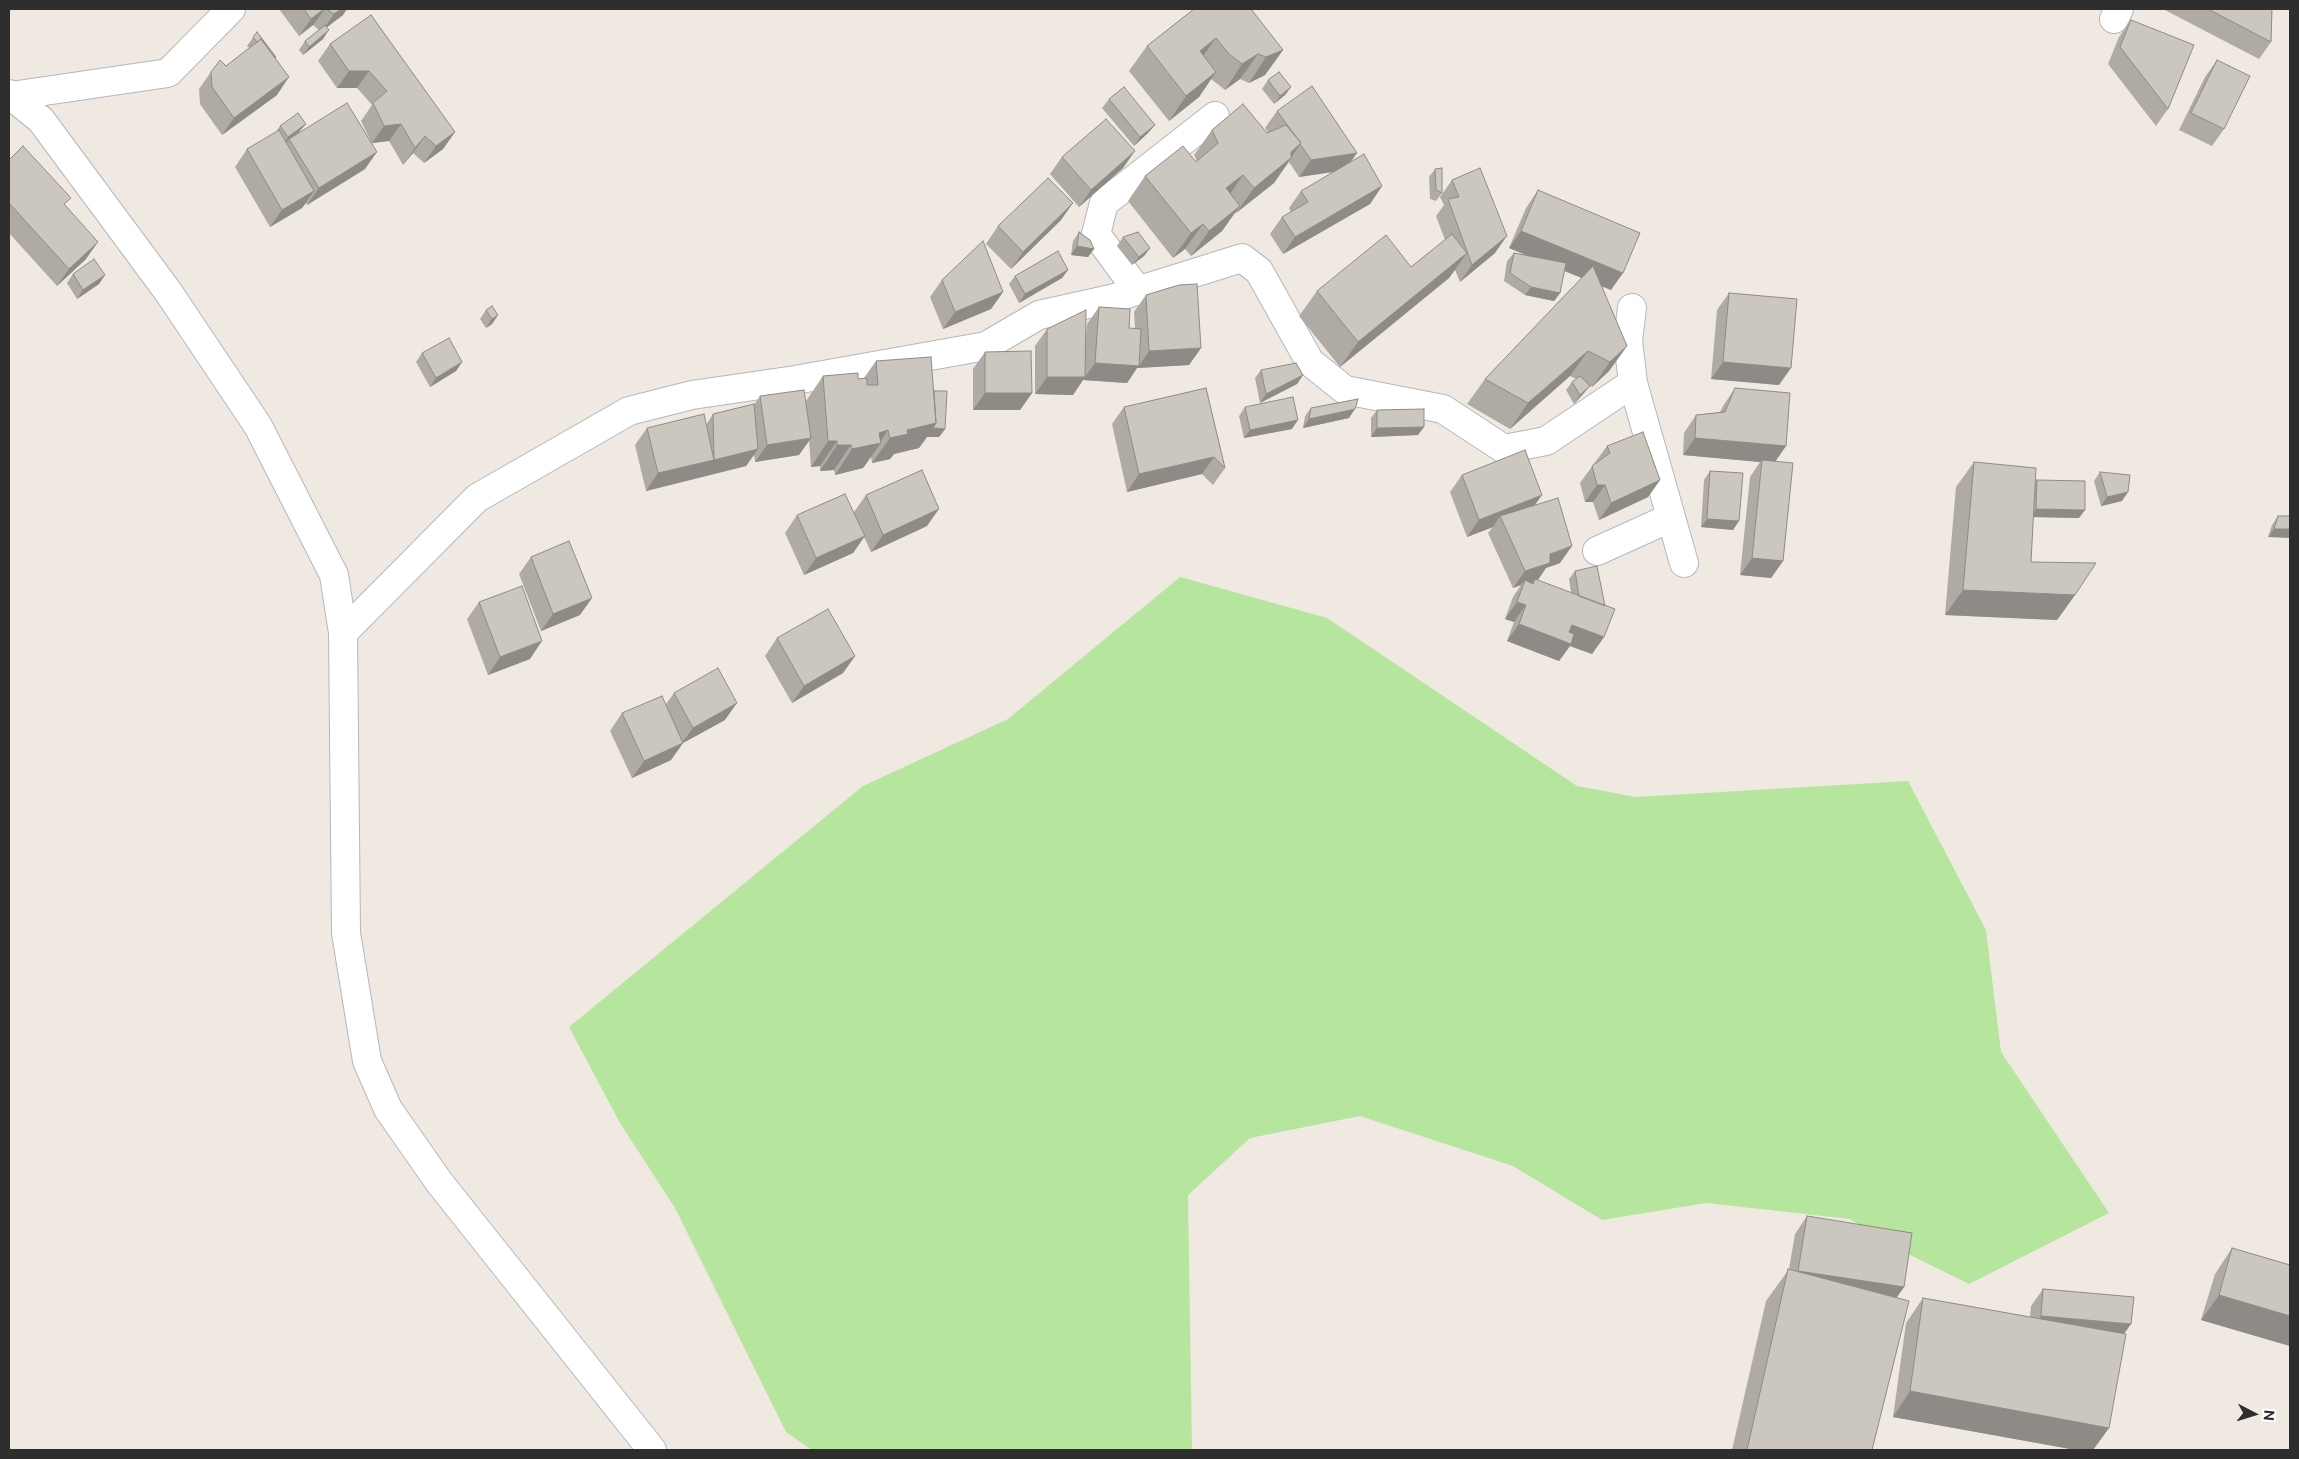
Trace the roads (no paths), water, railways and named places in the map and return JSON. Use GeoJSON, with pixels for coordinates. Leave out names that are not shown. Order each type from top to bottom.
{"type":"FeatureCollection","features":[{"type":"Feature","properties":{"kind":"street"},"geometry":{"type":"LineString","coordinates":[[10,95],[168,73],[231,9]]}},
{"type":"Feature","properties":{"kind":"street"},"geometry":{"type":"LineString","coordinates":[[10,95],[41,120],[169,293],[258,426],[334,575],[343,633],[346,934],[367,1061],[388,1109],[439,1182],[652,1450]]}},
{"type":"Feature","properties":{"kind":"street"},"geometry":{"type":"LineString","coordinates":[[1138,291],[1096,234],[1104,203],[1215,116]]}},
{"type":"Feature","properties":{"kind":"street"},"geometry":{"type":"LineString","coordinates":[[343,633],[477,498],[630,411],[692,395],[795,380],[986,346],[1039,315],[1111,299],[1242,258],[1259,271],[1310,362],[1345,390],[1443,409],[1504,449],[1546,441],[1633,383]]}},
{"type":"Feature","properties":{"kind":"street"},"geometry":{"type":"LineString","coordinates":[[1632,308],[1628,341],[1633,383],[1684,563]]}},
{"type":"Feature","properties":{"kind":"street"},"geometry":{"type":"LineString","coordinates":[[1597,551],[1670,518]]}}]}
